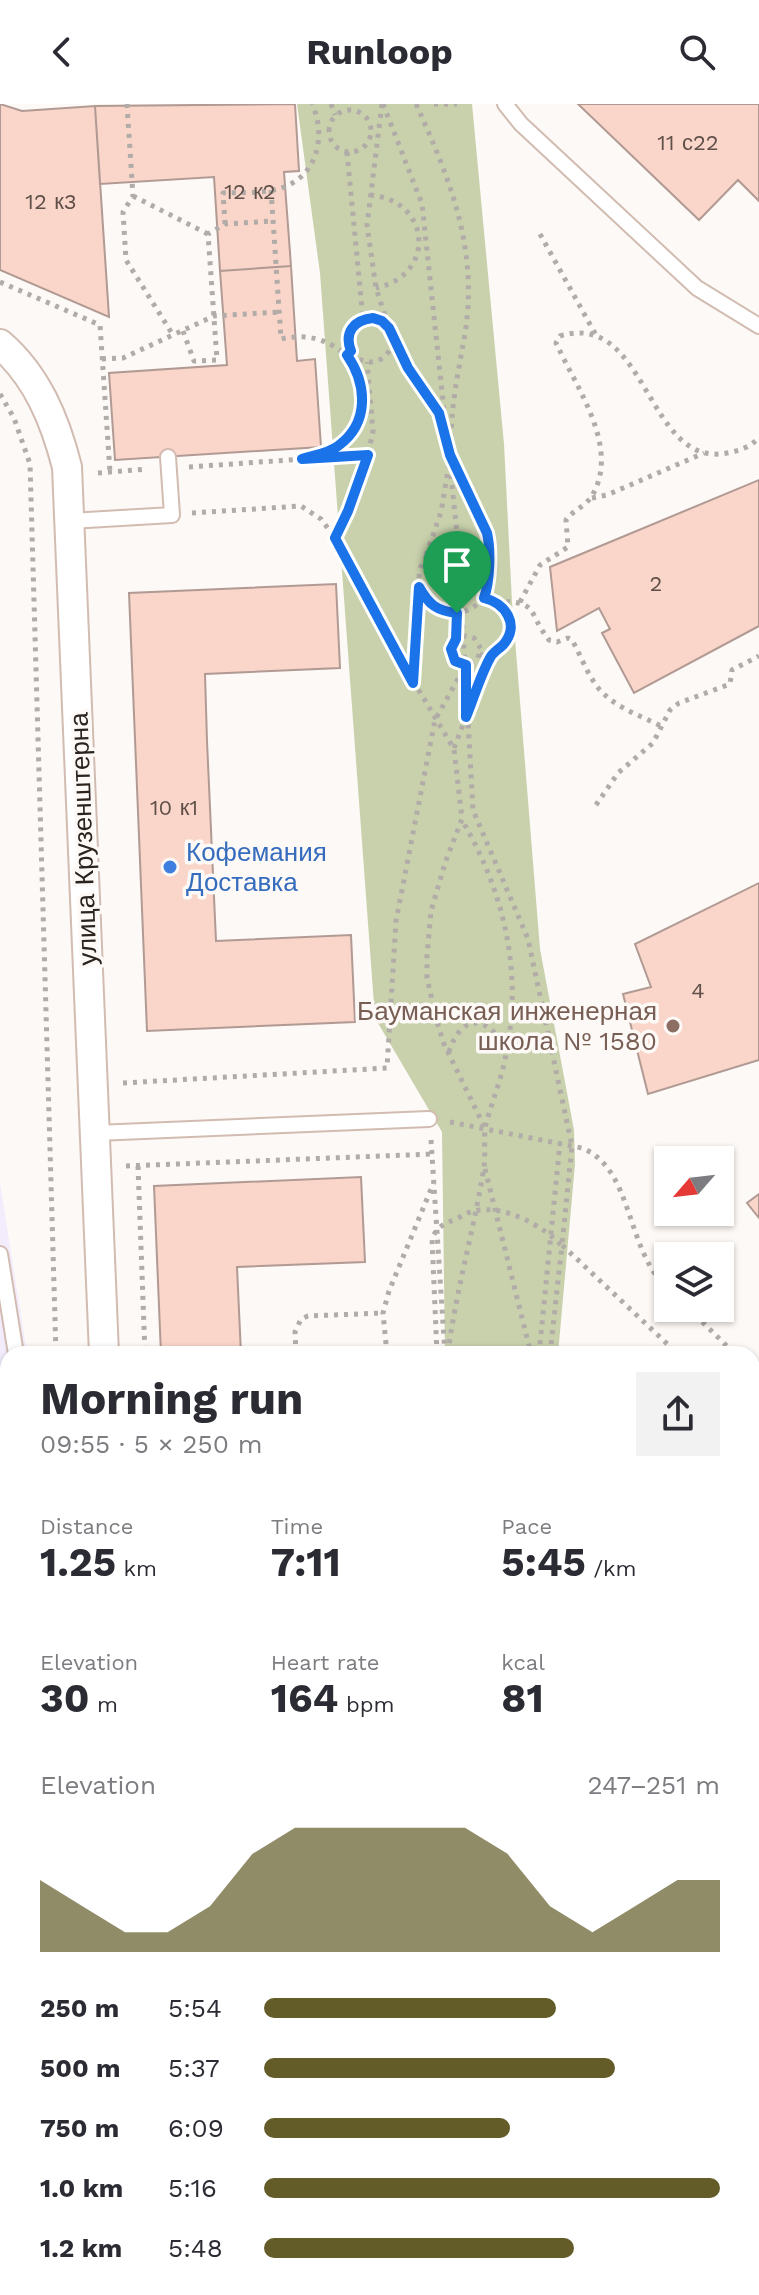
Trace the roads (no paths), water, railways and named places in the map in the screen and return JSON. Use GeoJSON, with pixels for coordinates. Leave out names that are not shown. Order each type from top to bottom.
{"type":"FeatureCollection","features":[{"type":"Feature","properties":{"kind":"street","name":"улица Крузенштерна"},"geometry":{"type":"LineString","coordinates":[[0,344],[16,358],[50,412],[67,475],[104,1346]]}},
{"type":"Feature","properties":{"kind":"lane"},"geometry":{"type":"LineString","coordinates":[[505,104],[521,124],[697,288],[759,326]]}},
{"type":"Feature","properties":{"kind":"lane"},"geometry":{"type":"LineString","coordinates":[[70,521],[172,515],[168,463]]}},
{"type":"Feature","properties":{"kind":"lane"},"geometry":{"type":"LineString","coordinates":[[96,1133],[429,1119]]}},
{"type":"Feature","properties":{"kind":"lane"},"geometry":{"type":"LineString","coordinates":[[0,1254],[15,1346]]}},
{"type":"Feature","properties":{"kind":"place","name":"Кофемания Доставка"},"geometry":{"type":"Point","coordinates":[170,867]}},
{"type":"Feature","properties":{"kind":"place","name":"Бауманская инженерная школа № 1580"},"geometry":{"type":"Point","coordinates":[673,1026]}}]}
